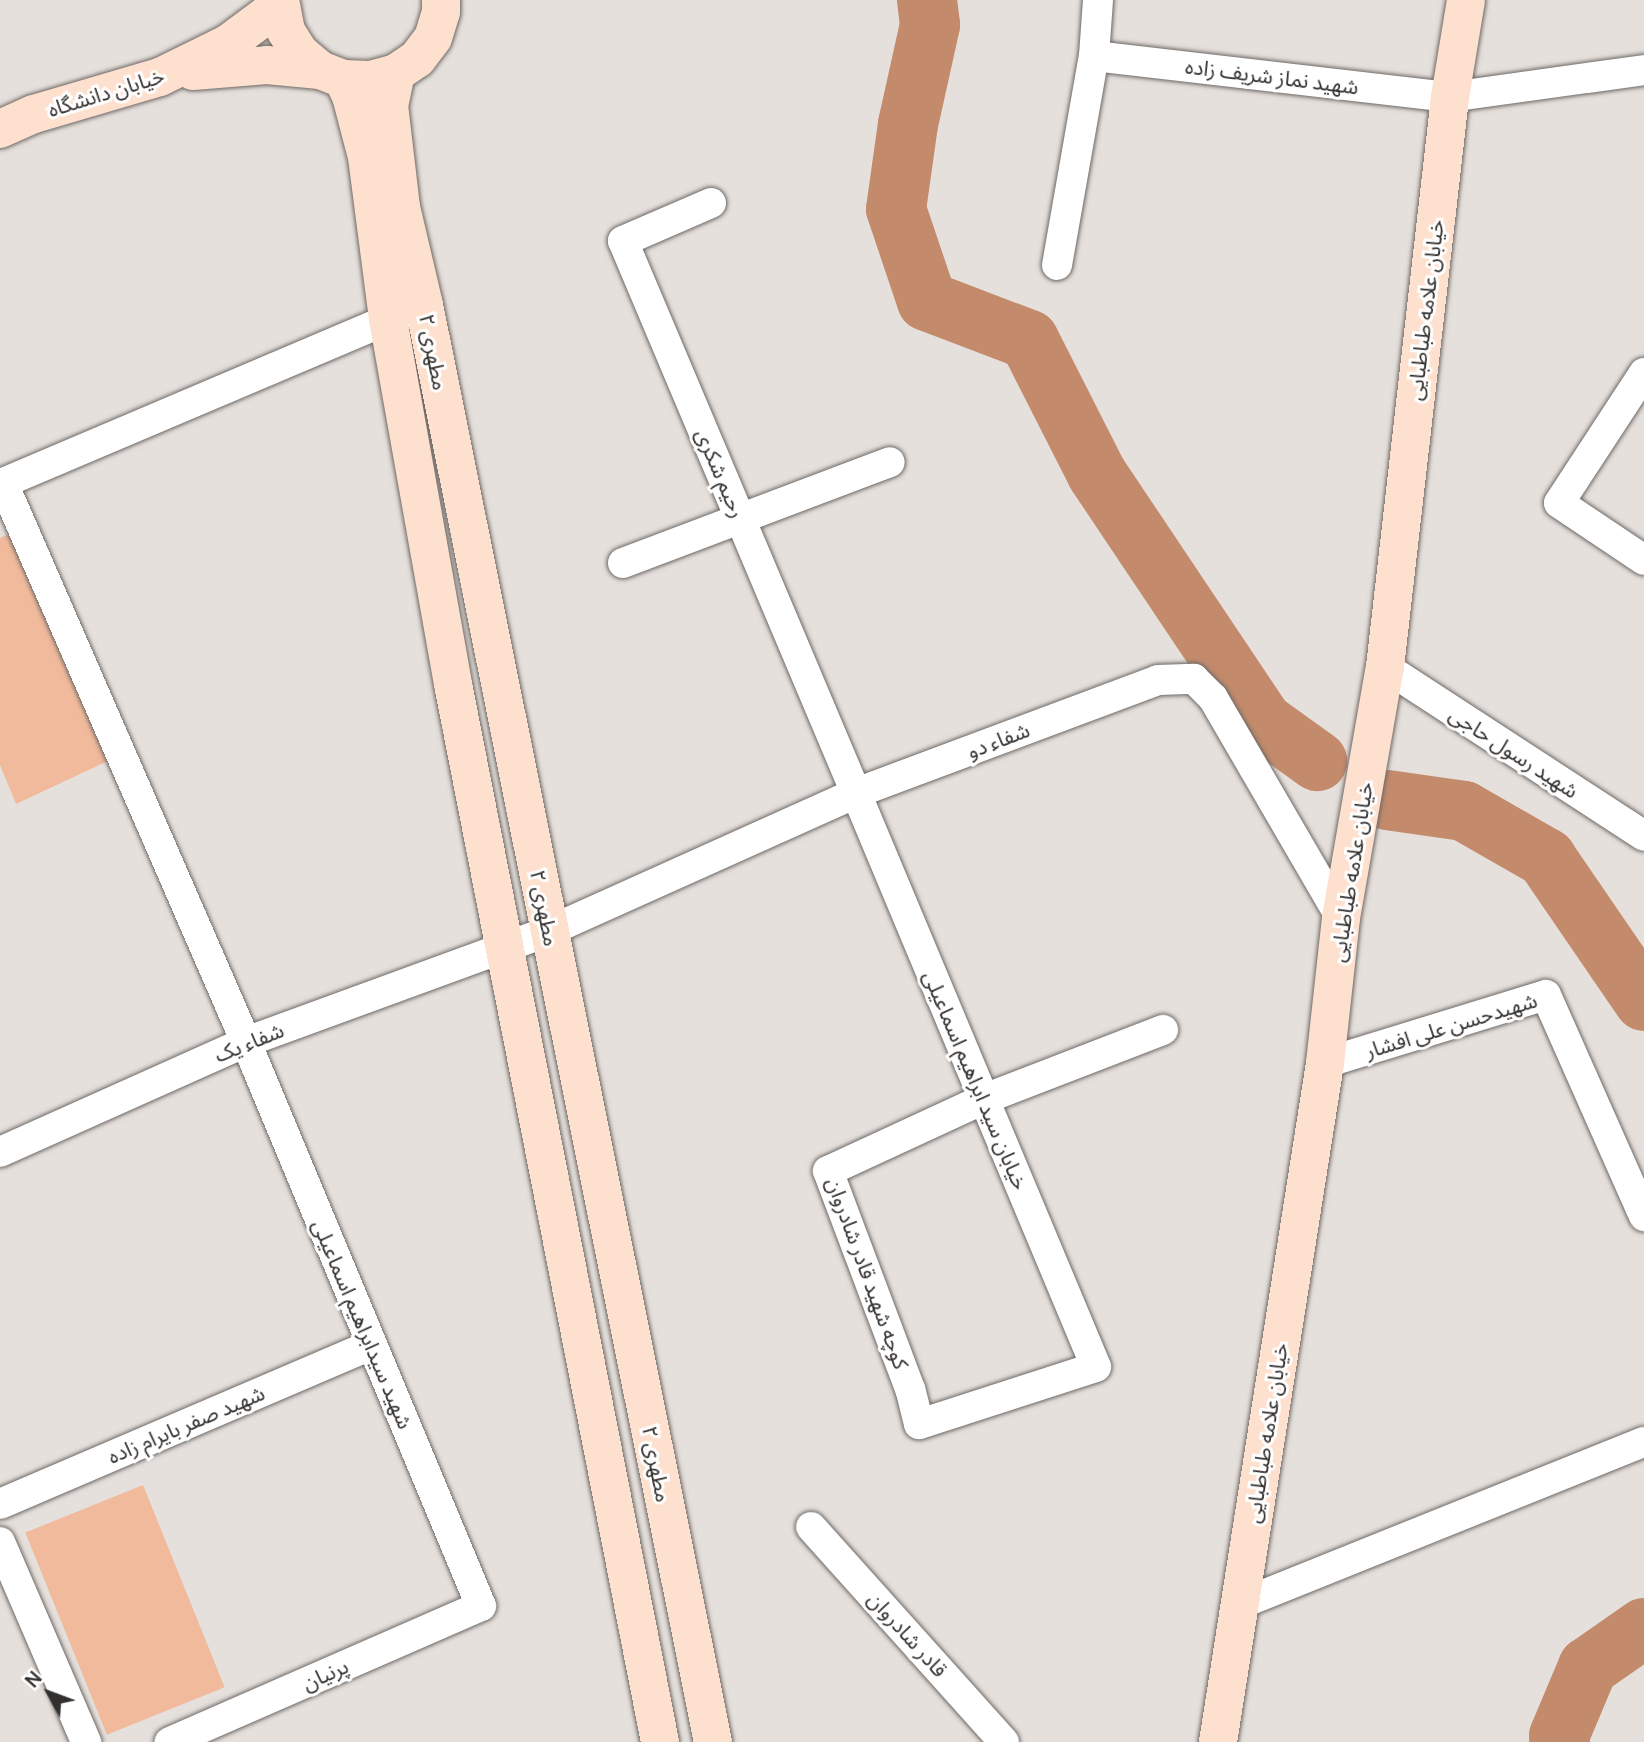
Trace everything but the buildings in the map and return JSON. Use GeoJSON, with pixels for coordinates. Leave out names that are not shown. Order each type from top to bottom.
{"type":"FeatureCollection","features":[{"type":"Feature","properties":{"kind":"main road"},"geometry":{"type":"LineString","coordinates":[[432,38],[441,12],[441,0]]}},
{"type":"Feature","properties":{"kind":"main road"},"geometry":{"type":"LineString","coordinates":[[160,77],[226,66],[267,65],[370,80],[396,73],[417,58],[456,0]]}},
{"type":"Feature","properties":{"kind":"main road","name":"خیابان علامه طباطبایی"},"geometry":{"type":"LineString","coordinates":[[1218,1742],[1325,1063],[1341,918],[1385,667],[1450,97],[1466,0]]}},
{"type":"Feature","properties":{"kind":"main road"},"geometry":{"type":"LineString","coordinates":[[280,3],[286,31],[300,53],[331,75]]}},
{"type":"Feature","properties":{"kind":"main road","name":"خیابان دانشگاه"},"geometry":{"type":"LineString","coordinates":[[0,128],[34,114],[160,77],[229,43],[280,3]]}},
{"type":"Feature","properties":{"kind":"main road","name":"مطهری ۲"},"geometry":{"type":"LineString","coordinates":[[396,73],[389,105],[401,207],[424,305],[713,1742]]}},
{"type":"Feature","properties":{"kind":"main road","name":"مطهری ۲"},"geometry":{"type":"LineString","coordinates":[[331,75],[351,96],[367,157],[387,319],[487,857],[660,1742]]}},
{"type":"Feature","properties":{"kind":"main road"},"geometry":{"type":"LineString","coordinates":[[487,857],[532,845]]}},
{"type":"Feature","properties":{"kind":"main road"},"geometry":{"type":"LineString","coordinates":[[526,1060],[572,1046]]}},
{"type":"Feature","properties":{"kind":"street"},"geometry":{"type":"LineString","coordinates":[[1057,265],[1094,55],[1098,0]]}},
{"type":"Feature","properties":{"kind":"street","name":"شهید نماز شریف زاده"},"geometry":{"type":"LineString","coordinates":[[1094,55],[1450,97],[1644,70]]}},
{"type":"Feature","properties":{"kind":"street","name":"رحیم شکری"},"geometry":{"type":"LineString","coordinates":[[711,203],[623,241],[856,793]]}},
{"type":"Feature","properties":{"kind":"street"},"geometry":{"type":"LineString","coordinates":[[2,484],[424,305]]}},
{"type":"Feature","properties":{"kind":"street"},"geometry":{"type":"LineString","coordinates":[[1644,373],[1559,503],[1644,560]]}},
{"type":"Feature","properties":{"kind":"street"},"geometry":{"type":"LineString","coordinates":[[623,564],[890,462]]}},
{"type":"Feature","properties":{"kind":"street","name":"شهید سیدابراهیم اسماعیلی"},"geometry":{"type":"LineString","coordinates":[[2,484],[246,1042],[481,1606]]}},
{"type":"Feature","properties":{"kind":"street","name":"شهید رسول حاجی"},"geometry":{"type":"LineString","coordinates":[[1385,667],[1644,836]]}},
{"type":"Feature","properties":{"kind":"street","name":"شفاء دو"},"geometry":{"type":"LineString","coordinates":[[549,931],[856,793],[1158,680],[1194,679],[1213,698],[1341,918]]}},
{"type":"Feature","properties":{"kind":"street","name":"خیابان سید ابراهیم اسماعیلی"},"geometry":{"type":"LineString","coordinates":[[856,793],[1096,1367]]}},
{"type":"Feature","properties":{"kind":"street","name":"شفاء یک"},"geometry":{"type":"LineString","coordinates":[[0,1152],[246,1042],[504,945],[549,931]]}},
{"type":"Feature","properties":{"kind":"street","name":"شهیدحسن علی افشار"},"geometry":{"type":"LineString","coordinates":[[1325,1063],[1546,995],[1644,1216]]}},
{"type":"Feature","properties":{"kind":"street","name":"کوچه شهید قادر شادروان"},"geometry":{"type":"LineString","coordinates":[[1096,1367],[919,1424],[910,1389],[828,1171],[984,1099],[1163,1030]]}},
{"type":"Feature","properties":{"kind":"street","name":"شهید صفر بایرام زاده"},"geometry":{"type":"LineString","coordinates":[[0,1504],[371,1345]]}},
{"type":"Feature","properties":{"kind":"street"},"geometry":{"type":"LineString","coordinates":[[1238,1605],[1644,1442]]}},
{"type":"Feature","properties":{"kind":"street","name":"قادر شادروان"},"geometry":{"type":"LineString","coordinates":[[811,1527],[1004,1742]]}},
{"type":"Feature","properties":{"kind":"street"},"geometry":{"type":"LineString","coordinates":[[0,1542],[86,1742]]}},
{"type":"Feature","properties":{"kind":"street","name":"پرنیان"},"geometry":{"type":"LineString","coordinates":[[169,1742],[481,1606]]}},
{"type":"Feature","properties":{"kind":"shaded area"},"geometry":{"type":"Polygon","coordinates":[[[13,532],[110,760],[16,804],[0,765],[0,538],[13,532]]]}},
{"type":"Feature","properties":{"kind":"shaded area"},"geometry":{"type":"Polygon","coordinates":[[[143,1485],[225,1687],[107,1735],[25,1533],[143,1485]]]}},
{"type":"Feature","properties":{"kind":"waterway"},"geometry":{"type":"LineString","coordinates":[[927,0],[930,25],[908,124],[896,209],[927,301],[1029,340],[1097,474],[1263,722],[1317,761]]}},
{"type":"Feature","properties":{"kind":"waterway"},"geometry":{"type":"LineString","coordinates":[[1387,800],[1464,811],[1546,858],[1644,1001]]}},
{"type":"Feature","properties":{"kind":"waterway"},"geometry":{"type":"LineString","coordinates":[[1560,1742],[1559,1736],[1588,1667],[1644,1628]]}}]}
